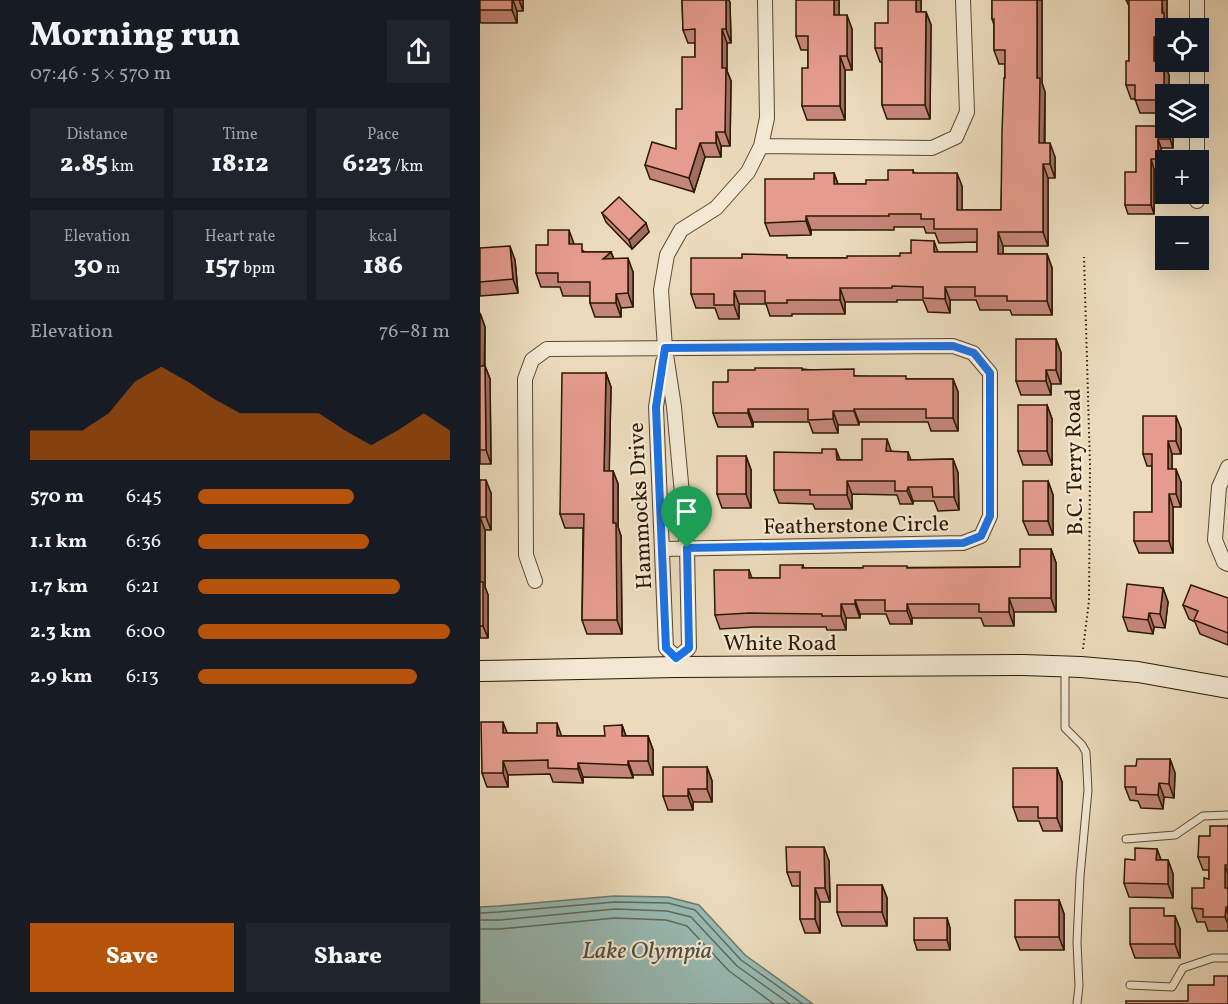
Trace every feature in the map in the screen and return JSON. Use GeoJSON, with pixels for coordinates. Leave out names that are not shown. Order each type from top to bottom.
{"type":"FeatureCollection","features":[{"type":"Feature","properties":{"kind":"street","name":"Hammocks Drive"},"geometry":{"type":"LineString","coordinates":[[665,348],[656,407],[666,648],[676,662],[689,648],[687,548],[674,407],[665,348],[662,290],[667,255],[681,230],[716,208],[748,172],[761,146],[767,118],[765,0]]}},
{"type":"Feature","properties":{"kind":"street"},"geometry":{"type":"LineString","coordinates":[[761,146],[932,148],[956,137],[967,112],[963,0]]}},
{"type":"Feature","properties":{"kind":"street"},"geometry":{"type":"LineString","coordinates":[[1197,0],[1197,18]]}},
{"type":"Feature","properties":{"kind":"street","name":"Featherstone Circle"},"geometry":{"type":"LineString","coordinates":[[535,581],[526,555],[525,380],[532,360],[547,349],[953,346],[974,353],[990,373],[990,516],[981,536],[963,543],[663,549]]}},
{"type":"Feature","properties":{"kind":"street"},"geometry":{"type":"LineString","coordinates":[[1228,467],[1219,487],[1215,540],[1224,562],[1228,564]]}},
{"type":"Feature","properties":{"kind":"street","name":"White Road"},"geometry":{"type":"LineString","coordinates":[[480,672],[676,662],[1023,665],[1138,672],[1228,688]]}},
{"type":"Feature","properties":{"kind":"lane"},"geometry":{"type":"LineString","coordinates":[[1073,667],[1065,728],[1086,752],[1088,790],[1080,876],[1077,1004]]}},
{"type":"Feature","properties":{"kind":"lane"},"geometry":{"type":"LineString","coordinates":[[1126,839],[1175,835],[1203,816],[1228,815]]}},
{"type":"Feature","properties":{"kind":"lane"},"geometry":{"type":"LineString","coordinates":[[1130,985],[1172,987],[1184,968],[1213,958],[1228,958]]}},
{"type":"Feature","properties":{"kind":"path","name":"B.C. Terry Road"},"geometry":{"type":"LineString","coordinates":[[1073,667],[1089,601],[1090,465],[1084,257]]}},
{"type":"Feature","properties":{"kind":"water","name":"Lake Olympia"},"geometry":{"type":"Polygon","coordinates":[[[614,896],[668,897],[699,905],[745,955],[813,1004],[480,1004],[480,907],[614,896]]]}},
{"type":"Feature","properties":{"kind":"building"},"geometry":{"type":"Polygon","coordinates":[[[480,0],[512,0],[512,10],[480,10],[480,0]]]}},
{"type":"Feature","properties":{"kind":"building"},"geometry":{"type":"Polygon","coordinates":[[[682,0],[726,0],[726,29],[722,29],[722,68],[726,68],[725,132],[716,132],[716,143],[700,143],[689,178],[645,165],[652,142],[676,149],[676,109],[682,109],[682,57],[695,57],[695,29],[683,30],[682,0]]]}},
{"type":"Feature","properties":{"kind":"building"},"geometry":{"type":"Polygon","coordinates":[[[796,0],[834,0],[834,15],[847,15],[847,56],[840,56],[840,106],[802,106],[802,68],[808,68],[808,36],[796,36],[796,0]]]}},
{"type":"Feature","properties":{"kind":"building"},"geometry":{"type":"Polygon","coordinates":[[[888,0],[916,0],[916,12],[926,12],[925,105],[882,105],[882,48],[875,48],[875,23],[888,23],[888,0]]]}},
{"type":"Feature","properties":{"kind":"building"},"geometry":{"type":"Polygon","coordinates":[[[992,0],[1037,0],[1037,78],[1040,78],[1039,143],[1050,143],[1050,164],[1043,164],[1043,232],[998,232],[998,254],[1047,254],[1047,301],[1007,301],[1007,296],[975,296],[975,287],[945,287],[945,299],[923,298],[923,287],[840,288],[840,300],[787,300],[787,303],[765,303],[765,291],[734,291],[734,305],[714,305],[714,294],[691,294],[691,258],[742,258],[742,254],[787,255],[787,258],[900,256],[900,253],[911,253],[911,240],[934,241],[934,252],[977,252],[977,229],[934,229],[934,219],[921,219],[921,214],[806,216],[806,221],[765,223],[765,179],[814,179],[814,173],[834,173],[834,184],[866,184],[866,180],[888,180],[888,170],[913,170],[913,173],[957,173],[957,210],[1001,210],[1005,50],[994,50],[992,0]]]}},
{"type":"Feature","properties":{"kind":"building"},"geometry":{"type":"Polygon","coordinates":[[[1129,0],[1162,0],[1164,18],[1155,18],[1154,61],[1155,72],[1164,72],[1164,84],[1155,84],[1155,100],[1135,100],[1135,85],[1126,85],[1126,61],[1129,61],[1129,0]]]}},
{"type":"Feature","properties":{"kind":"building"},"geometry":{"type":"Polygon","coordinates":[[[1136,126],[1155,126],[1155,138],[1170,139],[1158,139],[1155,159],[1151,159],[1151,205],[1125,205],[1125,172],[1136,172],[1136,126]]]}},
{"type":"Feature","properties":{"kind":"building"},"geometry":{"type":"Polygon","coordinates":[[[619,197],[646,223],[629,240],[602,213],[619,197]]]}},
{"type":"Feature","properties":{"kind":"building"},"geometry":{"type":"Polygon","coordinates":[[[548,230],[569,230],[569,244],[582,244],[582,252],[611,252],[603,259],[628,258],[628,293],[616,294],[616,303],[590,303],[590,282],[558,282],[558,273],[536,273],[536,245],[548,245],[548,230]]]}},
{"type":"Feature","properties":{"kind":"building"},"geometry":{"type":"Polygon","coordinates":[[[510,246],[513,279],[480,282],[480,248],[510,246]]]}},
{"type":"Feature","properties":{"kind":"building"},"geometry":{"type":"Polygon","coordinates":[[[1016,339],[1056,339],[1056,370],[1046,370],[1046,381],[1016,381],[1016,339]]]}},
{"type":"Feature","properties":{"kind":"building"},"geometry":{"type":"Polygon","coordinates":[[[480,366],[485,366],[486,450],[480,450],[480,366]]]}},
{"type":"Feature","properties":{"kind":"building"},"geometry":{"type":"Polygon","coordinates":[[[755,368],[854,369],[854,376],[953,379],[953,418],[926,418],[926,409],[854,409],[854,411],[833,411],[833,419],[808,420],[808,409],[748,409],[748,413],[713,413],[713,382],[728,382],[728,370],[755,370],[755,368]]]}},
{"type":"Feature","properties":{"kind":"building"},"geometry":{"type":"Polygon","coordinates":[[[562,373],[606,373],[604,471],[613,471],[617,620],[582,620],[584,514],[560,514],[562,373]]]}},
{"type":"Feature","properties":{"kind":"building"},"geometry":{"type":"Polygon","coordinates":[[[1018,405],[1047,405],[1047,451],[1018,451],[1018,405]]]}},
{"type":"Feature","properties":{"kind":"building"},"geometry":{"type":"Polygon","coordinates":[[[1143,416],[1176,416],[1176,441],[1168,441],[1168,469],[1176,469],[1176,494],[1169,494],[1169,541],[1134,541],[1134,512],[1152,512],[1152,454],[1143,454],[1143,416]]]}},
{"type":"Feature","properties":{"kind":"building"},"geometry":{"type":"Polygon","coordinates":[[[862,439],[887,439],[886,451],[908,452],[908,460],[953,459],[954,497],[933,497],[932,487],[908,487],[907,491],[895,491],[895,481],[847,481],[847,495],[810,495],[810,490],[774,490],[774,452],[822,453],[822,449],[836,449],[837,460],[862,460],[862,439]]]}},
{"type":"Feature","properties":{"kind":"building"},"geometry":{"type":"Polygon","coordinates":[[[717,456],[746,456],[746,494],[717,494],[717,456]]]}},
{"type":"Feature","properties":{"kind":"building"},"geometry":{"type":"Polygon","coordinates":[[[480,480],[486,480],[486,517],[480,517],[480,480]]]}},
{"type":"Feature","properties":{"kind":"building"},"geometry":{"type":"Polygon","coordinates":[[[1023,481],[1048,481],[1048,521],[1023,521],[1023,481]]]}},
{"type":"Feature","properties":{"kind":"building"},"geometry":{"type":"Polygon","coordinates":[[[1020,549],[1051,549],[1051,598],[1009,598],[1009,612],[979,612],[979,604],[907,604],[907,611],[885,611],[885,600],[855,600],[855,604],[841,604],[841,616],[749,613],[715,615],[714,570],[749,570],[749,578],[780,578],[780,565],[803,565],[802,568],[1020,567],[1020,549]]]}},
{"type":"Feature","properties":{"kind":"building"},"geometry":{"type":"Polygon","coordinates":[[[480,582],[483,582],[483,626],[480,626],[480,582]]]}},
{"type":"Feature","properties":{"kind":"building"},"geometry":{"type":"Polygon","coordinates":[[[1127,584],[1163,588],[1160,614],[1149,613],[1148,620],[1123,617],[1127,584]]]}},
{"type":"Feature","properties":{"kind":"building"},"geometry":{"type":"Polygon","coordinates":[[[1191,585],[1228,598],[1228,633],[1194,620],[1198,611],[1183,605],[1191,585]]]}},
{"type":"Feature","properties":{"kind":"building"},"geometry":{"type":"Polygon","coordinates":[[[481,722],[503,722],[503,733],[537,733],[537,723],[557,723],[557,736],[605,736],[604,726],[622,725],[622,736],[648,736],[648,761],[628,761],[628,765],[578,763],[578,769],[548,768],[548,760],[503,761],[503,773],[482,773],[481,722]]]}},
{"type":"Feature","properties":{"kind":"building"},"geometry":{"type":"Polygon","coordinates":[[[1137,759],[1170,759],[1169,784],[1159,783],[1158,795],[1136,794],[1136,787],[1125,787],[1125,766],[1136,766],[1137,759]]]}},
{"type":"Feature","properties":{"kind":"building"},"geometry":{"type":"Polygon","coordinates":[[[663,767],[707,767],[707,789],[688,789],[688,796],[663,796],[663,767]]]}},
{"type":"Feature","properties":{"kind":"building"},"geometry":{"type":"Polygon","coordinates":[[[1013,768],[1057,768],[1057,818],[1038,818],[1038,807],[1013,807],[1013,768]]]}},
{"type":"Feature","properties":{"kind":"building"},"geometry":{"type":"Polygon","coordinates":[[[1210,826],[1228,826],[1228,865],[1225,865],[1225,888],[1228,888],[1228,907],[1226,907],[1225,917],[1203,917],[1203,909],[1192,908],[1192,888],[1204,888],[1204,878],[1209,879],[1209,857],[1198,857],[1199,836],[1210,836],[1210,826]]]}},
{"type":"Feature","properties":{"kind":"building"},"geometry":{"type":"Polygon","coordinates":[[[786,847],[824,847],[825,888],[815,888],[815,919],[800,919],[800,872],[787,872],[786,847]]]}},
{"type":"Feature","properties":{"kind":"building"},"geometry":{"type":"Polygon","coordinates":[[[1135,848],[1157,849],[1156,860],[1168,860],[1168,884],[1124,883],[1125,859],[1135,860],[1135,848]]]}},
{"type":"Feature","properties":{"kind":"building"},"geometry":{"type":"Polygon","coordinates":[[[837,885],[882,885],[882,912],[837,912],[837,885]]]}},
{"type":"Feature","properties":{"kind":"building"},"geometry":{"type":"Polygon","coordinates":[[[1015,900],[1059,900],[1059,937],[1015,937],[1015,900]]]}},
{"type":"Feature","properties":{"kind":"building"},"geometry":{"type":"Polygon","coordinates":[[[1130,908],[1164,908],[1164,916],[1175,916],[1175,944],[1130,944],[1130,908]]]}},
{"type":"Feature","properties":{"kind":"building"},"geometry":{"type":"Polygon","coordinates":[[[914,918],[947,918],[947,940],[914,940],[914,918]]]}},
{"type":"Feature","properties":{"kind":"building"},"geometry":{"type":"Polygon","coordinates":[[[1214,976],[1228,976],[1228,1004],[1126,1004],[1126,1001],[1188,1001],[1188,985],[1214,985],[1214,976]]]}},
{"type":"Feature","properties":{"kind":"route"},"geometry":{"type":"LineString","coordinates":[[953,346],[974,353],[990,373],[990,516],[981,536],[963,543],[687,548],[689,648],[676,658],[666,648],[656,407],[665,348],[953,346]]}}]}
